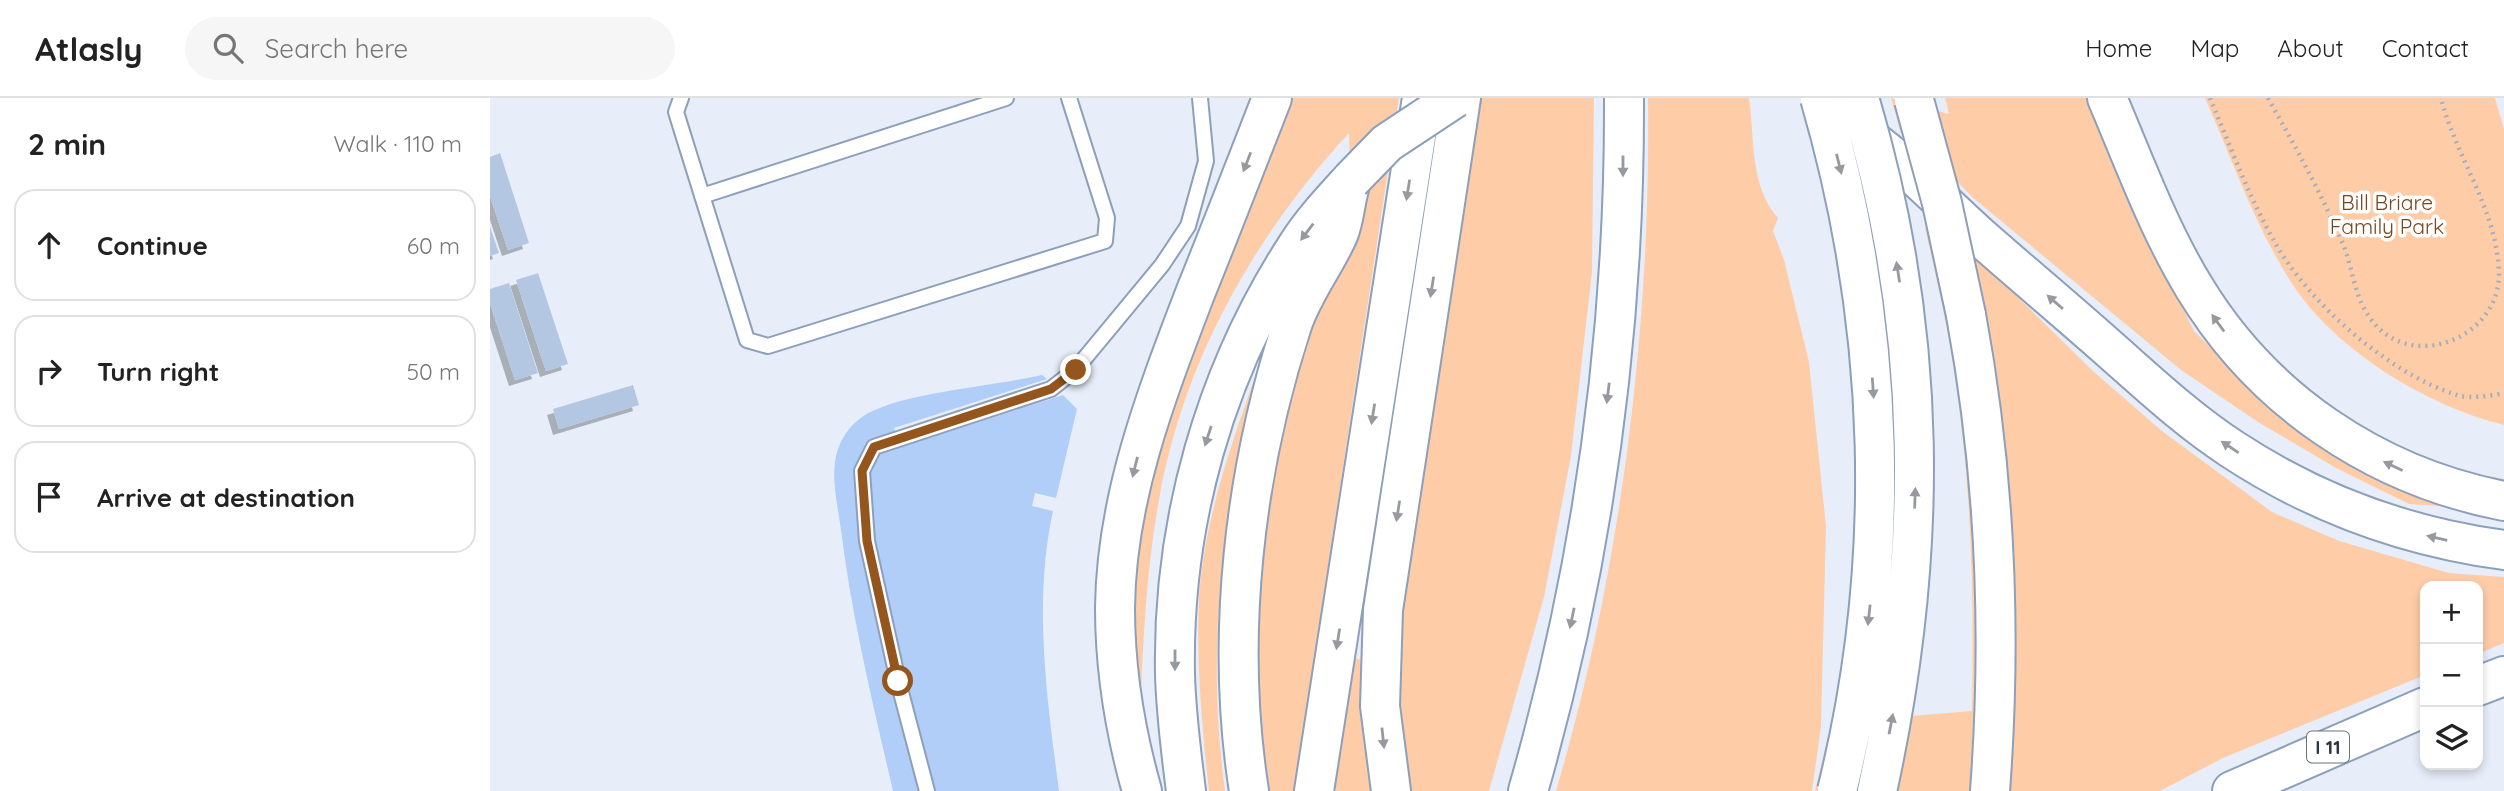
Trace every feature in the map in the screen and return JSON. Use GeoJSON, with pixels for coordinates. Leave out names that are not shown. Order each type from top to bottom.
{"type":"FeatureCollection","features":[{"type":"Feature","properties":{"kind":"highway"},"geometry":{"type":"LineString","coordinates":[[1142,791],[1124,717],[1116,641],[1117,576],[1124,519],[1135,466],[1155,400],[1272,98]]}},
{"type":"Feature","properties":{"kind":"highway"},"geometry":{"type":"LineString","coordinates":[[1314,791],[1422,98]]}},
{"type":"Feature","properties":{"kind":"highway"},"geometry":{"type":"LineString","coordinates":[[1186,791],[1176,699],[1176,620],[1182,553],[1200,462],[1236,361],[1270,289],[1298,244],[1350,180],[1387,143],[1455,98]]}},
{"type":"Feature","properties":{"kind":"highway"},"geometry":{"type":"LineString","coordinates":[[1391,791],[1380,706],[1383,610],[1461,98]]}},
{"type":"Feature","properties":{"kind":"highway"},"geometry":{"type":"LineString","coordinates":[[1528,791],[1570,628],[1602,444],[1619,286],[1624,98]]}},
{"type":"Feature","properties":{"kind":"highway"},"geometry":{"type":"LineString","coordinates":[[1803,98],[1836,115],[1907,166],[1973,230],[2146,381],[2232,449],[2289,483],[2375,520],[2425,536],[2504,550]]}},
{"type":"Feature","properties":{"kind":"highway"},"geometry":{"type":"LineString","coordinates":[[1820,98],[1848,203],[1863,283],[1876,456],[1874,550],[1867,630],[1852,726],[1837,791]]}},
{"type":"Feature","properties":{"kind":"highway"},"geometry":{"type":"LineString","coordinates":[[1859,98],[1878,167],[1897,264],[1908,348],[1916,457],[1914,544],[1906,635],[1877,791]]}},
{"type":"Feature","properties":{"kind":"highway"},"geometry":{"type":"LineString","coordinates":[[2107,98],[2182,266],[2220,326],[2264,376],[2317,421],[2379,459],[2442,485],[2504,501]]}},
{"type":"Feature","properties":{"kind":"highway"},"geometry":{"type":"LineString","coordinates":[[1914,99],[1939,191],[1966,315],[1980,409],[1996,592],[1996,701],[1990,791]]}},
{"type":"Feature","properties":{"kind":"highway"},"geometry":{"type":"LineString","coordinates":[[1249,791],[1241,721],[1240,660],[1243,567],[1252,498],[1269,408],[1292,324],[1314,274],[1339,234],[1350,180]]}},
{"type":"Feature","properties":{"kind":"highway"},"geometry":{"type":"LineString","coordinates":[[2483,684],[2504,676]]}},
{"type":"Feature","properties":{"kind":"highway","name":"I 11"},"geometry":{"type":"LineString","coordinates":[[2232,791],[2420,709]]}},
{"type":"Feature","properties":{"kind":"lane"},"geometry":{"type":"LineString","coordinates":[[681,98],[676,111],[747,340],[768,346],[1105,241],[1107,218],[1069,98]]}},
{"type":"Feature","properties":{"kind":"lane"},"geometry":{"type":"LineString","coordinates":[[702,195],[1006,98]]}},
{"type":"Feature","properties":{"kind":"lane"},"geometry":{"type":"LineString","coordinates":[[927,791],[898,681],[867,541],[862,471],[874,447],[1051,389],[1076,370],[1162,265],[1188,226],[1206,161],[1200,98]]}},
{"type":"Feature","properties":{"kind":"path"},"geometry":{"type":"LineString","coordinates":[[2210,98],[2273,240],[2304,285],[2339,320],[2410,375],[2459,396],[2504,393]]}},
{"type":"Feature","properties":{"kind":"path"},"geometry":{"type":"LineString","coordinates":[[2268,98],[2323,198],[2366,312],[2382,332],[2421,347],[2459,339],[2476,327],[2488,313],[2499,275],[2488,216],[2452,136],[2441,98]]}},
{"type":"Feature","properties":{"kind":"green space"},"geometry":{"type":"Polygon","coordinates":[[[1291,98],[1399,98],[1294,791],[1266,791],[1256,690],[1257,624],[1266,510],[1279,440],[1308,339],[1324,298],[1352,250],[1349,133],[1315,172],[1254,257],[1205,350],[1186,398],[1170,449],[1151,554],[1140,716],[1135,678],[1133,585],[1145,484],[1291,98]]]}},
{"type":"Feature","properties":{"kind":"green space"},"geometry":{"type":"Polygon","coordinates":[[[1478,98],[1594,98],[1592,272],[1571,456],[1544,597],[1489,791],[1332,791],[1353,658],[1396,666],[1399,618],[1478,98]]]}},
{"type":"Feature","properties":{"kind":"green space"},"geometry":{"type":"Polygon","coordinates":[[[1648,98],[1749,98],[1758,176],[1762,191],[1778,218],[1773,231],[1784,260],[1809,362],[1826,526],[1821,726],[1812,791],[1556,791],[1598,622],[1627,448],[1644,272],[1648,98]]]}},
{"type":"Feature","properties":{"kind":"green space"},"geometry":{"type":"Polygon","coordinates":[[[1891,98],[1949,114],[1945,98],[2088,98],[2155,252],[2194,331],[2272,409],[2454,507],[2409,504],[2336,468],[2258,422],[2181,370],[1972,197],[1940,163],[1900,130],[1891,98]]]}},
{"type":"Feature","properties":{"kind":"green space","name":"Bill Briare Family Park"},"geometry":{"type":"Polygon","coordinates":[[[2205,98],[2495,98],[2504,129],[2504,425],[2444,404],[2385,372],[2357,352],[2309,307],[2266,238],[2205,98]]]}},
{"type":"Feature","properties":{"kind":"green space"},"geometry":{"type":"Polygon","coordinates":[[[1925,228],[1988,268],[2093,371],[2162,431],[2272,512],[2339,541],[2449,573],[2504,577],[2504,643],[2483,652],[2483,581],[2420,581],[2420,677],[2223,758],[2160,791],[1815,791],[1828,737],[1904,753],[1911,716],[1972,711],[1972,588],[1966,466],[1950,345],[1925,228]]]}},
{"type":"Feature","properties":{"kind":"green space"},"geometry":{"type":"Polygon","coordinates":[[[1254,380],[1233,482],[1220,584],[1217,688],[1225,791],[1209,791],[1199,671],[1198,622],[1202,570],[1219,487],[1254,380]]]}},
{"type":"Feature","properties":{"kind":"water"},"geometry":{"type":"Polygon","coordinates":[[[1042,375],[1047,379],[894,428],[901,447],[1063,395],[1077,409],[1056,498],[1035,493],[1032,506],[1053,511],[1047,545],[1043,616],[1050,722],[1059,791],[893,791],[851,596],[835,484],[838,450],[845,434],[853,425],[878,409],[922,396],[1042,375]]]}},
{"type":"Feature","properties":{"kind":"building"},"geometry":{"type":"Polygon","coordinates":[[[500,153],[529,243],[508,250],[490,196],[490,157],[500,153]]]}},
{"type":"Feature","properties":{"kind":"building"},"geometry":{"type":"Polygon","coordinates":[[[490,227],[499,253],[490,256],[490,227]]]}},
{"type":"Feature","properties":{"kind":"building"},"geometry":{"type":"Polygon","coordinates":[[[538,273],[568,364],[546,371],[516,280],[538,273]]]}},
{"type":"Feature","properties":{"kind":"building"},"geometry":{"type":"Polygon","coordinates":[[[509,283],[538,373],[515,380],[490,303],[490,289],[509,283]]]}},
{"type":"Feature","properties":{"kind":"building"},"geometry":{"type":"Polygon","coordinates":[[[633,385],[639,405],[559,429],[553,409],[633,385]]]}},
{"type":"Feature","properties":{"kind":"route"},"geometry":{"type":"LineString","coordinates":[[898,681],[867,541],[862,471],[874,447],[1051,389],[1076,370]]}}]}
